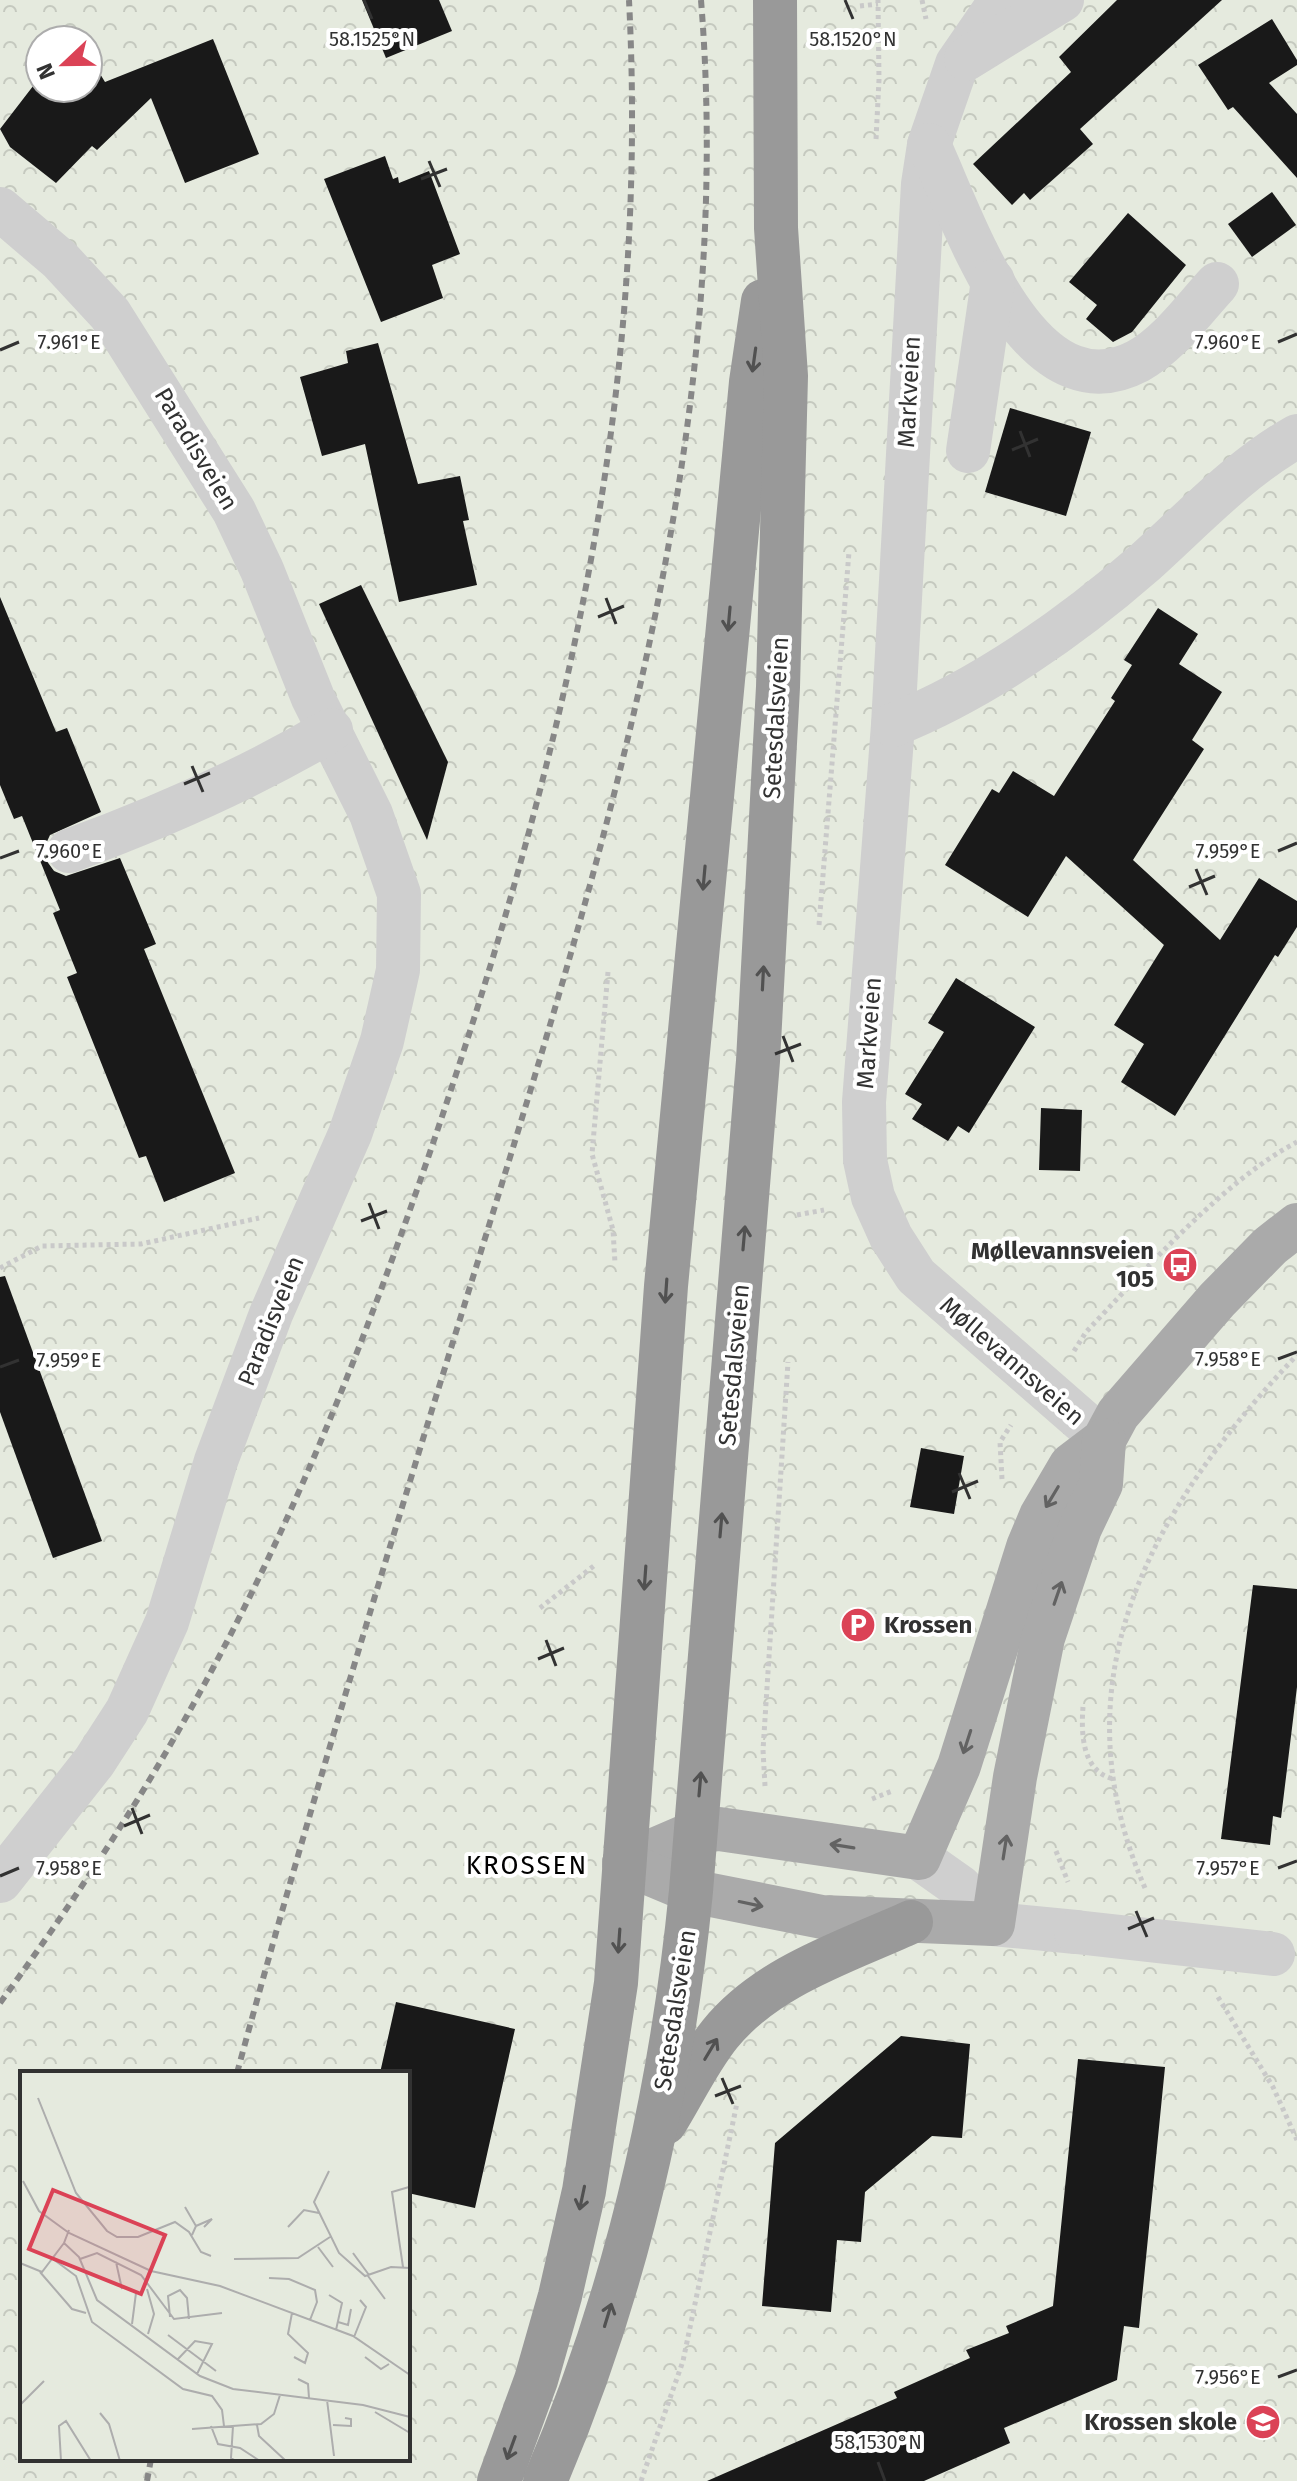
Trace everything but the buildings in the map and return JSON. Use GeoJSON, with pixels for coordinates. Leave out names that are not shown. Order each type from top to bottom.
{"type":"FeatureCollection","features":[{"type":"Feature","properties":{"kind":"highway","name":"Setesdalsveien"},"geometry":{"type":"LineString","coordinates":[[545,2481],[585,2389],[617,2286],[655,2139],[682,1981],[691,1891],[758,1061],[778,687],[786,376],[776,228],[775,0]]}},
{"type":"Feature","properties":{"kind":"highway","name":"Setesdalsveien"},"geometry":{"type":"LineString","coordinates":[[499,2481],[536,2380],[560,2296],[584,2191],[616,1983],[679,1141],[751,382],[776,228]]}},
{"type":"Feature","properties":{"kind":"highway"},"geometry":{"type":"LineString","coordinates":[[655,2139],[720,2034],[748,2008],[805,1969],[911,1922]]}},
{"type":"Feature","properties":{"kind":"main road","name":"Møllevannsveien"},"geometry":{"type":"LineString","coordinates":[[1104,1440],[1118,1414],[1217,1300],[1270,1246],[1297,1225]]}},
{"type":"Feature","properties":{"kind":"main road"},"geometry":{"type":"LineString","coordinates":[[624,1863],[696,1832],[719,1829],[919,1858],[959,1766],[1028,1547],[1041,1516],[1071,1465],[1104,1440]]}},
{"type":"Feature","properties":{"kind":"main road"},"geometry":{"type":"LineString","coordinates":[[624,1863],[691,1891],[822,1917],[993,1924],[1015,1777],[1043,1638],[1080,1528],[1101,1484],[1104,1440]]}},
{"type":"Feature","properties":{"kind":"street","name":"Markveien"},"geometry":{"type":"LineString","coordinates":[[873,1197],[865,1160],[864,1102],[893,725],[918,251],[929,145],[957,64],[1001,0]]}},
{"type":"Feature","properties":{"kind":"street"},"geometry":{"type":"LineString","coordinates":[[957,64],[1017,31],[1062,0]]}},
{"type":"Feature","properties":{"kind":"street"},"geometry":{"type":"LineString","coordinates":[[929,145],[993,281],[1034,342],[1059,362],[1088,371],[1114,370],[1155,350],[1217,284]]}},
{"type":"Feature","properties":{"kind":"street","name":"Paradisveien"},"geometry":{"type":"LineString","coordinates":[[0,209],[60,260],[110,314],[234,511],[262,570],[313,698],[371,814],[399,894],[398,970],[382,1041],[350,1134],[271,1314],[216,1461],[167,1622],[127,1711],[94,1762],[0,1881]]}},
{"type":"Feature","properties":{"kind":"street"},"geometry":{"type":"LineString","coordinates":[[968,451],[993,281]]}},
{"type":"Feature","properties":{"kind":"street"},"geometry":{"type":"LineString","coordinates":[[893,725],[928,711],[987,679],[1040,642],[1139,567],[1235,481],[1297,436]]}},
{"type":"Feature","properties":{"kind":"street"},"geometry":{"type":"LineString","coordinates":[[69,851],[153,820],[289,755],[331,730]]}},
{"type":"Feature","properties":{"kind":"street","name":"Møllevannsveien"},"geometry":{"type":"LineString","coordinates":[[873,1197],[891,1237],[916,1276],[1104,1440]]}},
{"type":"Feature","properties":{"kind":"street"},"geometry":{"type":"LineString","coordinates":[[919,1858],[960,1887],[993,1924],[1285,1955]]}},
{"type":"Feature","properties":{"kind":"path"},"geometry":{"type":"LineString","coordinates":[[860,6],[878,2],[876,143]]}},
{"type":"Feature","properties":{"kind":"path"},"geometry":{"type":"LineString","coordinates":[[819,927],[850,539]]}},
{"type":"Feature","properties":{"kind":"path"},"geometry":{"type":"LineString","coordinates":[[592,1154],[608,972]]}},
{"type":"Feature","properties":{"kind":"path"},"geometry":{"type":"LineString","coordinates":[[1137,1278],[1260,1164],[1297,1142]]}},
{"type":"Feature","properties":{"kind":"path"},"geometry":{"type":"LineString","coordinates":[[796,1230],[799,1200]]}},
{"type":"Feature","properties":{"kind":"path"},"geometry":{"type":"LineString","coordinates":[[0,1268],[42,1246],[141,1244],[319,1204]]}},
{"type":"Feature","properties":{"kind":"path"},"geometry":{"type":"LineString","coordinates":[[797,1215],[828,1209]]}},
{"type":"Feature","properties":{"kind":"path"},"geometry":{"type":"LineString","coordinates":[[775,1788],[763,1785],[789,1351]]}},
{"type":"Feature","properties":{"kind":"path"},"geometry":{"type":"LineString","coordinates":[[1145,1888],[1119,1819],[1114,1779],[1111,1715],[1120,1643],[1135,1591],[1153,1546],[1213,1449],[1297,1355]]}},
{"type":"Feature","properties":{"kind":"path"},"geometry":{"type":"LineString","coordinates":[[1084,1701],[1082,1725],[1088,1757],[1093,1769],[1114,1779]]}},
{"type":"Feature","properties":{"kind":"path"},"geometry":{"type":"LineString","coordinates":[[866,1801],[902,1786]]}},
{"type":"Feature","properties":{"kind":"path"},"geometry":{"type":"LineString","coordinates":[[1054,1844],[1062,1873],[1070,1886]]}},
{"type":"Feature","properties":{"kind":"path"},"geometry":{"type":"LineString","coordinates":[[1215,1993],[1273,2087],[1297,2140]]}},
{"type":"Feature","properties":{"kind":"path"},"geometry":{"type":"LineString","coordinates":[[641,2481],[683,2361],[737,2100]]}},
{"type":"Feature","properties":{"kind":"green space"},"geometry":{"type":"Polygon","coordinates":[[[0,0],[1297,0],[1297,2481],[0,2481],[0,0]]]}},
{"type":"Feature","properties":{"kind":"railway"},"geometry":{"type":"LineString","coordinates":[[0,2003],[139,1797],[189,1712],[251,1594],[352,1366],[410,1210],[463,1053],[539,793],[570,664],[596,534],[615,403],[627,271],[632,137],[629,0]]}},
{"type":"Feature","properties":{"kind":"railway"},"geometry":{"type":"LineString","coordinates":[[238,2071],[328,1752],[580,921],[620,770],[654,618],[682,466],[700,312],[707,156],[701,0]]}},
{"type":"Feature","properties":{"kind":"railway"},"geometry":{"type":"LineString","coordinates":[[147,2481],[151,2461]]}},
{"type":"Feature","properties":{"kind":"place","name":"Møllevannsveien 105"},"geometry":{"type":"Point","coordinates":[1180,1265]}},
{"type":"Feature","properties":{"kind":"place","name":"Krossen"},"geometry":{"type":"Point","coordinates":[858,1625]}},
{"type":"Feature","properties":{"kind":"place","name":"Krossen skole"},"geometry":{"type":"Point","coordinates":[1263,2422]}},
{"type":"Feature","properties":{"kind":"district","name":"KROSSEN"},"geometry":{"type":"Point","coordinates":[527,1865]}}]}
